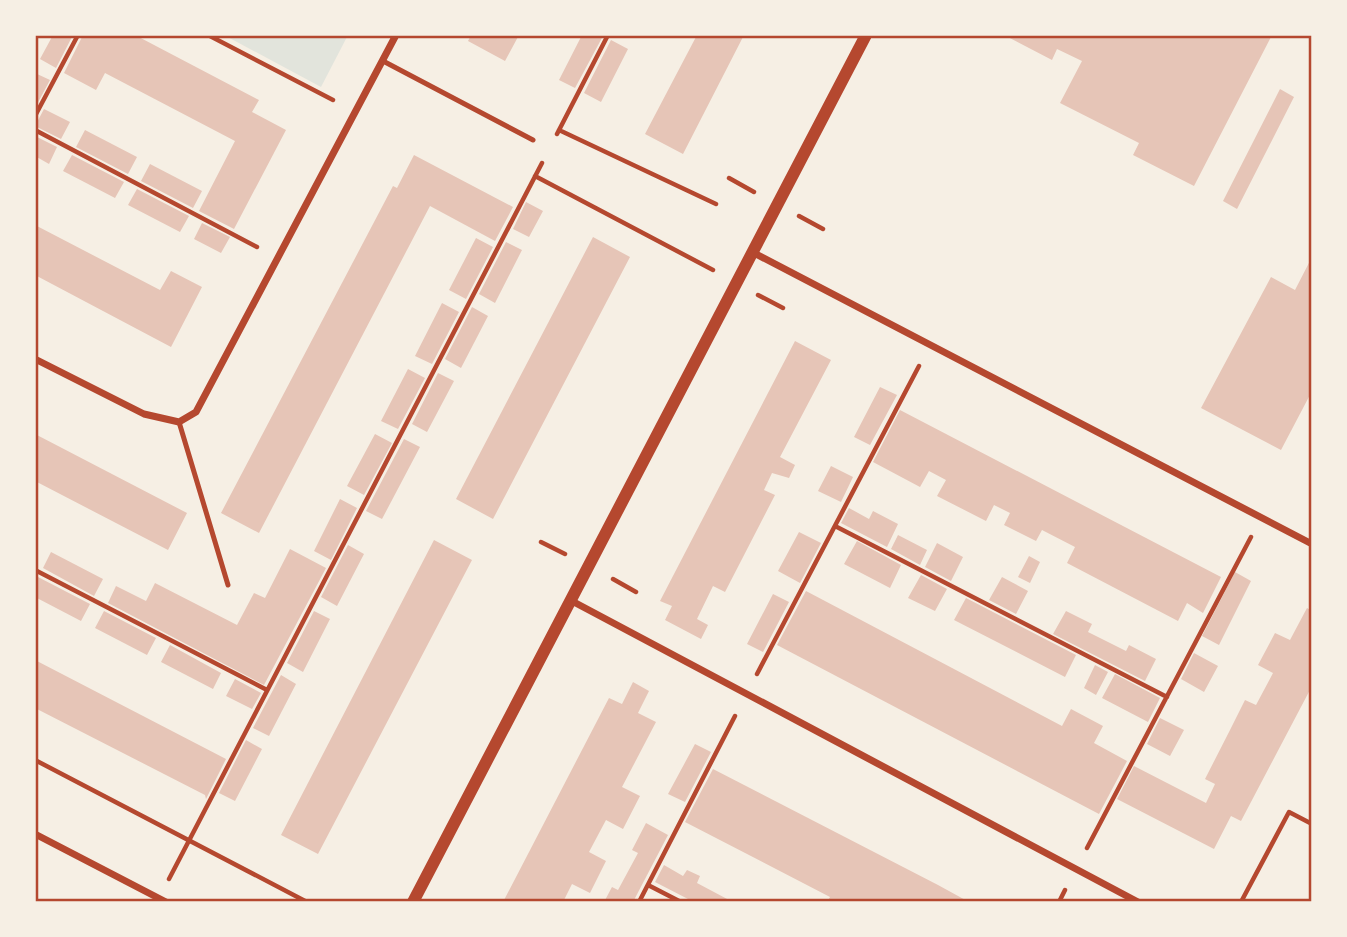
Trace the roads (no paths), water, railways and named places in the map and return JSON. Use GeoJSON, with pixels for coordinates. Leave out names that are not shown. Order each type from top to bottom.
{"type":"FeatureCollection","features":[{"type":"Feature","properties":{"kind":"street"},"geometry":{"type":"LineString","coordinates":[[35,359],[144,414],[179,422],[196,412],[396,35]]}},
{"type":"Feature","properties":{"kind":"street"},"geometry":{"type":"LineString","coordinates":[[413,902],[866,35]]}},
{"type":"Feature","properties":{"kind":"street"},"geometry":{"type":"LineString","coordinates":[[754,253],[1312,544]]}},
{"type":"Feature","properties":{"kind":"street"},"geometry":{"type":"LineString","coordinates":[[569,599],[1138,902]]}},
{"type":"Feature","properties":{"kind":"street"},"geometry":{"type":"LineString","coordinates":[[35,835],[162,900]]}},
{"type":"Feature","properties":{"kind":"lane"},"geometry":{"type":"LineString","coordinates":[[383,61],[533,140]]}},
{"type":"Feature","properties":{"kind":"lane"},"geometry":{"type":"LineString","coordinates":[[179,422],[228,585]]}}]}
